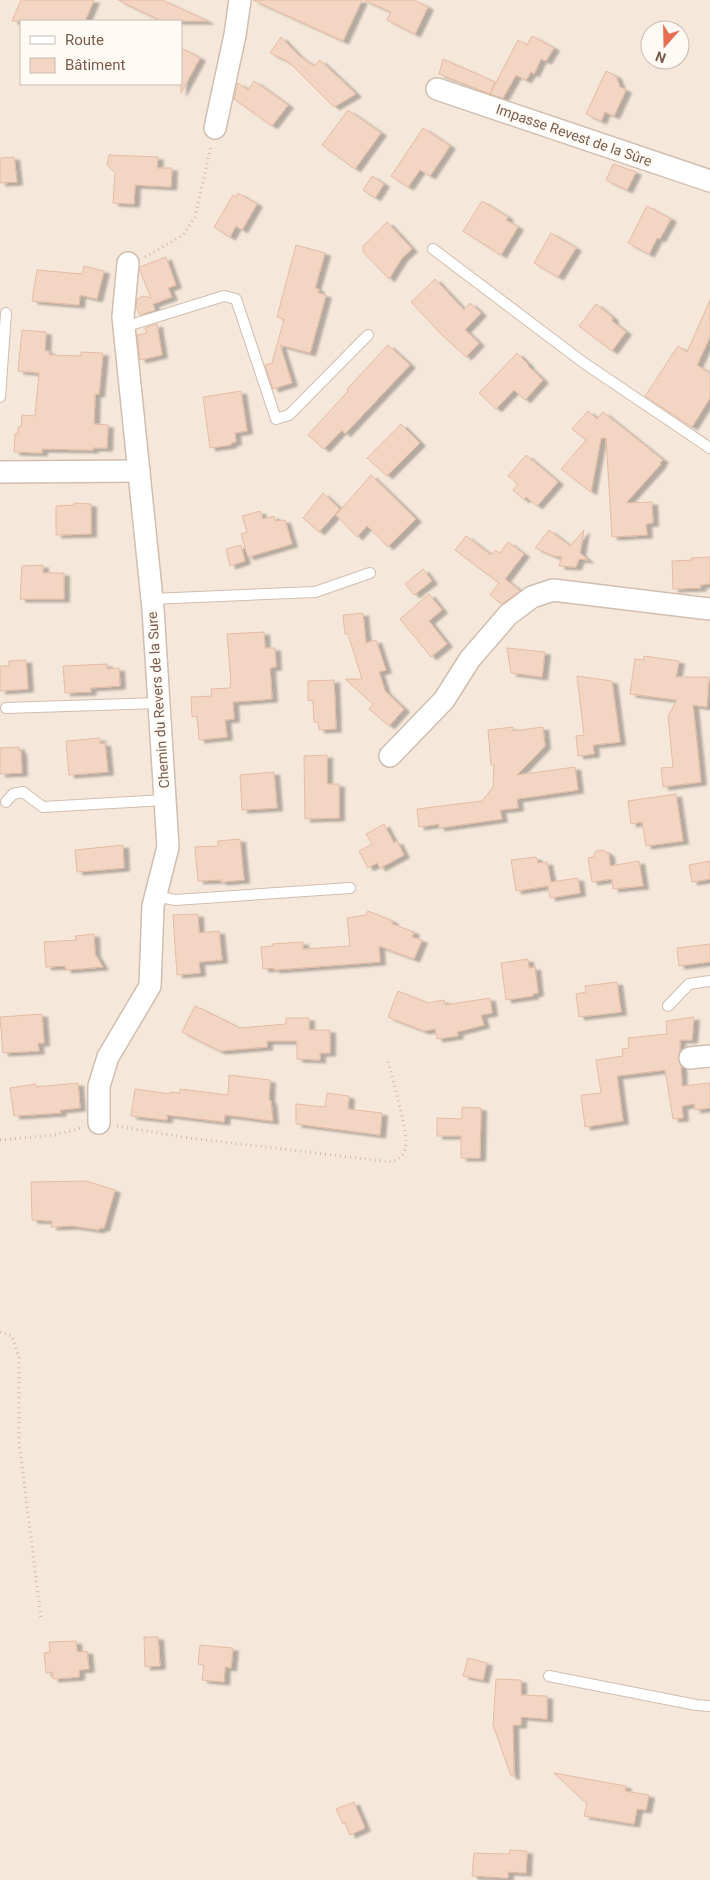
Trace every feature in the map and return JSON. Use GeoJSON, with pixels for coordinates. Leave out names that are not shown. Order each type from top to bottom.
{"type":"FeatureCollection","features":[{"type":"Feature","properties":{"kind":"street"},"geometry":{"type":"LineString","coordinates":[[215,128],[235,34],[240,0]]}},
{"type":"Feature","properties":{"kind":"street","name":"Impasse Revest de la Sûre"},"geometry":{"type":"LineString","coordinates":[[437,89],[710,181]]}},
{"type":"Feature","properties":{"kind":"street","name":"Chemin du Revers de la Sure"},"geometry":{"type":"LineString","coordinates":[[99,1123],[100,1086],[108,1057],[150,986],[153,906],[168,847],[152,599],[123,317],[128,264]]}},
{"type":"Feature","properties":{"kind":"street"},"geometry":{"type":"LineString","coordinates":[[0,472],[139,471]]}},
{"type":"Feature","properties":{"kind":"street"},"geometry":{"type":"LineString","coordinates":[[390,756],[444,700],[470,659],[508,615],[532,597],[553,590],[710,609]]}},
{"type":"Feature","properties":{"kind":"lane"},"geometry":{"type":"LineString","coordinates":[[433,250],[584,363],[710,448]]}},
{"type":"Feature","properties":{"kind":"lane"},"geometry":{"type":"LineString","coordinates":[[124,327],[224,296],[236,299],[276,419],[289,414],[368,335]]}},
{"type":"Feature","properties":{"kind":"lane"},"geometry":{"type":"LineString","coordinates":[[0,397],[6,313]]}},
{"type":"Feature","properties":{"kind":"lane"},"geometry":{"type":"LineString","coordinates":[[152,599],[315,592],[370,573]]}},
{"type":"Feature","properties":{"kind":"lane"},"geometry":{"type":"LineString","coordinates":[[6,708],[159,703]]}},
{"type":"Feature","properties":{"kind":"lane"},"geometry":{"type":"LineString","coordinates":[[6,802],[13,794],[23,792],[43,807],[165,800]]}},
{"type":"Feature","properties":{"kind":"lane"},"geometry":{"type":"LineString","coordinates":[[155,896],[175,900],[350,888]]}},
{"type":"Feature","properties":{"kind":"lane"},"geometry":{"type":"LineString","coordinates":[[668,1006],[689,984],[710,981]]}},
{"type":"Feature","properties":{"kind":"lane"},"geometry":{"type":"LineString","coordinates":[[549,1676],[696,1705],[710,1706]]}},
{"type":"Feature","properties":{"kind":"path"},"geometry":{"type":"LineString","coordinates":[[128,264],[155,252],[183,235],[195,217],[207,168]]}},
{"type":"Feature","properties":{"kind":"path"},"geometry":{"type":"LineString","coordinates":[[0,1140],[54,1135],[99,1123],[189,1138],[392,1162],[400,1159],[406,1148],[405,1132],[388,1061]]}},
{"type":"Feature","properties":{"kind":"path"},"geometry":{"type":"LineString","coordinates":[[0,1332],[12,1336],[19,1358],[19,1442],[41,1618]]}},
{"type":"Feature","properties":{"kind":"shaded area"},"geometry":{"type":"Polygon","coordinates":[[[0,0],[710,0],[710,1880],[0,1880],[0,0]]]}},
{"type":"Feature","properties":{"kind":"building"},"geometry":{"type":"Polygon","coordinates":[[[21,0],[94,0],[85,20],[12,21],[21,0]]]}},
{"type":"Feature","properties":{"kind":"building"},"geometry":{"type":"Polygon","coordinates":[[[118,0],[162,0],[208,21],[182,21],[160,20],[118,0]]]}},
{"type":"Feature","properties":{"kind":"building"},"geometry":{"type":"Polygon","coordinates":[[[253,0],[362,0],[343,41],[253,0]]]}},
{"type":"Feature","properties":{"kind":"building"},"geometry":{"type":"Polygon","coordinates":[[[364,0],[414,0],[428,7],[415,34],[387,20],[391,12],[364,0]]]}},
{"type":"Feature","properties":{"kind":"building"},"geometry":{"type":"Polygon","coordinates":[[[532,36],[554,48],[546,61],[541,59],[534,74],[531,72],[526,80],[516,75],[503,98],[490,94],[518,40],[527,45],[532,36]]]}},
{"type":"Feature","properties":{"kind":"building"},"geometry":{"type":"Polygon","coordinates":[[[281,37],[299,56],[314,66],[320,60],[356,94],[334,107],[289,62],[270,53],[281,37]]]}},
{"type":"Feature","properties":{"kind":"building"},"geometry":{"type":"Polygon","coordinates":[[[182,49],[200,58],[181,93],[182,85],[182,49]]]}},
{"type":"Feature","properties":{"kind":"building"},"geometry":{"type":"Polygon","coordinates":[[[443,59],[495,82],[490,94],[439,74],[443,59]]]}},
{"type":"Feature","properties":{"kind":"building"},"geometry":{"type":"Polygon","coordinates":[[[606,71],[616,76],[620,87],[626,90],[614,116],[605,112],[601,121],[586,114],[606,71]]]}},
{"type":"Feature","properties":{"kind":"building"},"geometry":{"type":"Polygon","coordinates":[[[254,81],[288,105],[272,126],[234,99],[238,83],[248,90],[254,81]]]}},
{"type":"Feature","properties":{"kind":"building"},"geometry":{"type":"Polygon","coordinates":[[[348,110],[381,133],[355,169],[322,145],[348,110]]]}},
{"type":"Feature","properties":{"kind":"building"},"geometry":{"type":"Polygon","coordinates":[[[423,128],[450,146],[430,176],[420,170],[408,187],[391,176],[423,128]]]}},
{"type":"Feature","properties":{"kind":"building"},"geometry":{"type":"Polygon","coordinates":[[[109,155],[158,157],[157,168],[172,168],[171,187],[135,185],[134,204],[113,203],[115,173],[107,165],[109,155]]]}},
{"type":"Feature","properties":{"kind":"building"},"geometry":{"type":"Polygon","coordinates":[[[14,157],[17,182],[0,183],[0,158],[14,157]]]}},
{"type":"Feature","properties":{"kind":"building"},"geometry":{"type":"Polygon","coordinates":[[[613,164],[636,172],[627,190],[606,180],[613,164]]]}},
{"type":"Feature","properties":{"kind":"building"},"geometry":{"type":"Polygon","coordinates":[[[372,176],[384,184],[375,198],[363,190],[372,176]]]}},
{"type":"Feature","properties":{"kind":"building"},"geometry":{"type":"Polygon","coordinates":[[[238,193],[257,204],[242,230],[236,226],[230,237],[214,227],[233,195],[236,197],[238,193]]]}},
{"type":"Feature","properties":{"kind":"building"},"geometry":{"type":"Polygon","coordinates":[[[482,201],[508,217],[506,220],[518,227],[501,255],[463,231],[482,201]]]}},
{"type":"Feature","properties":{"kind":"building"},"geometry":{"type":"Polygon","coordinates":[[[647,206],[671,219],[660,239],[657,238],[649,254],[628,243],[647,206]]]}},
{"type":"Feature","properties":{"kind":"building"},"geometry":{"type":"Polygon","coordinates":[[[387,222],[412,249],[402,258],[389,279],[363,252],[363,246],[387,222]]]}},
{"type":"Feature","properties":{"kind":"building"},"geometry":{"type":"Polygon","coordinates":[[[551,233],[576,248],[558,277],[534,263],[551,233]]]}},
{"type":"Feature","properties":{"kind":"building"},"geometry":{"type":"Polygon","coordinates":[[[296,245],[325,253],[315,288],[319,289],[318,293],[326,295],[310,353],[280,345],[292,383],[273,389],[265,365],[272,363],[284,319],[277,317],[296,245]]]}},
{"type":"Feature","properties":{"kind":"building"},"geometry":{"type":"Polygon","coordinates":[[[166,257],[176,285],[168,288],[172,297],[153,304],[155,310],[140,315],[136,307],[137,299],[143,296],[151,298],[140,267],[166,257]]]}},
{"type":"Feature","properties":{"kind":"building"},"geometry":{"type":"Polygon","coordinates":[[[84,266],[104,271],[97,299],[80,295],[79,305],[32,301],[37,270],[82,274],[84,266]]]}},
{"type":"Feature","properties":{"kind":"building"},"geometry":{"type":"Polygon","coordinates":[[[435,279],[464,310],[470,303],[481,313],[465,330],[479,343],[466,357],[411,302],[435,279]]]}},
{"type":"Feature","properties":{"kind":"building"},"geometry":{"type":"Polygon","coordinates":[[[710,300],[710,337],[697,365],[710,373],[710,398],[692,427],[645,396],[678,346],[687,352],[710,300]]]}},
{"type":"Feature","properties":{"kind":"building"},"geometry":{"type":"Polygon","coordinates":[[[596,304],[613,318],[612,321],[626,332],[612,351],[579,326],[596,304]]]}},
{"type":"Feature","properties":{"kind":"building"},"geometry":{"type":"Polygon","coordinates":[[[157,324],[162,355],[140,360],[137,335],[147,333],[145,328],[157,324]]]}},
{"type":"Feature","properties":{"kind":"building"},"geometry":{"type":"Polygon","coordinates":[[[22,330],[46,332],[45,351],[49,351],[49,355],[81,356],[81,352],[103,353],[99,394],[95,394],[94,424],[108,425],[107,448],[93,448],[93,450],[42,449],[42,453],[14,452],[15,434],[18,434],[18,427],[21,427],[22,415],[35,416],[39,373],[18,371],[22,330]]]}},
{"type":"Feature","properties":{"kind":"building"},"geometry":{"type":"Polygon","coordinates":[[[388,345],[410,365],[345,434],[342,430],[324,449],[308,435],[388,345]]]}},
{"type":"Feature","properties":{"kind":"building"},"geometry":{"type":"Polygon","coordinates":[[[517,353],[543,380],[525,400],[514,390],[496,409],[479,393],[517,353]]]}},
{"type":"Feature","properties":{"kind":"building"},"geometry":{"type":"Polygon","coordinates":[[[241,391],[247,431],[235,433],[236,442],[231,443],[231,445],[210,448],[203,397],[241,391]]]}},
{"type":"Feature","properties":{"kind":"building"},"geometry":{"type":"Polygon","coordinates":[[[588,411],[597,419],[603,412],[663,460],[626,503],[652,502],[653,523],[646,524],[647,535],[612,537],[606,438],[601,438],[591,492],[561,469],[586,440],[572,429],[588,411]]]}},
{"type":"Feature","properties":{"kind":"building"},"geometry":{"type":"Polygon","coordinates":[[[401,424],[420,443],[387,476],[367,458],[401,424]]]}},
{"type":"Feature","properties":{"kind":"building"},"geometry":{"type":"Polygon","coordinates":[[[526,455],[558,482],[537,506],[526,497],[524,500],[513,490],[518,484],[508,476],[526,455]]]}},
{"type":"Feature","properties":{"kind":"building"},"geometry":{"type":"Polygon","coordinates":[[[371,475],[416,519],[388,547],[367,526],[357,537],[336,515],[371,475]]]}},
{"type":"Feature","properties":{"kind":"building"},"geometry":{"type":"Polygon","coordinates":[[[323,493],[340,509],[319,532],[303,518],[323,493]]]}},
{"type":"Feature","properties":{"kind":"building"},"geometry":{"type":"Polygon","coordinates":[[[74,503],[91,504],[91,534],[56,535],[56,506],[74,505],[74,503]]]}},
{"type":"Feature","properties":{"kind":"building"},"geometry":{"type":"Polygon","coordinates":[[[260,511],[263,519],[274,516],[275,521],[285,520],[292,544],[248,557],[241,534],[247,532],[242,516],[260,511]]]}},
{"type":"Feature","properties":{"kind":"building"},"geometry":{"type":"Polygon","coordinates":[[[549,530],[570,546],[584,530],[580,553],[588,560],[579,559],[576,567],[559,566],[562,557],[554,556],[535,548],[549,530]]]}},
{"type":"Feature","properties":{"kind":"building"},"geometry":{"type":"Polygon","coordinates":[[[466,536],[491,555],[495,550],[500,553],[508,542],[524,554],[505,579],[520,591],[502,604],[490,595],[499,583],[455,550],[466,536]]]}},
{"type":"Feature","properties":{"kind":"building"},"geometry":{"type":"Polygon","coordinates":[[[241,545],[245,561],[230,566],[226,549],[241,545]]]}},
{"type":"Feature","properties":{"kind":"building"},"geometry":{"type":"Polygon","coordinates":[[[710,557],[710,584],[700,585],[701,588],[673,589],[672,561],[710,557]]]}},
{"type":"Feature","properties":{"kind":"building"},"geometry":{"type":"Polygon","coordinates":[[[43,565],[43,573],[64,573],[64,599],[20,599],[22,566],[43,565]]]}},
{"type":"Feature","properties":{"kind":"building"},"geometry":{"type":"Polygon","coordinates":[[[423,569],[432,581],[414,595],[405,584],[423,569]]]}},
{"type":"Feature","properties":{"kind":"building"},"geometry":{"type":"Polygon","coordinates":[[[429,594],[442,610],[429,621],[447,644],[431,657],[400,619],[429,594]]]}},
{"type":"Feature","properties":{"kind":"building"},"geometry":{"type":"Polygon","coordinates":[[[363,613],[366,643],[376,640],[386,670],[379,672],[385,691],[404,709],[389,726],[369,709],[373,704],[345,679],[362,679],[348,634],[345,634],[343,615],[363,613]]]}},
{"type":"Feature","properties":{"kind":"building"},"geometry":{"type":"Polygon","coordinates":[[[264,632],[265,648],[275,648],[276,667],[270,668],[272,699],[233,702],[234,719],[225,720],[227,737],[199,740],[197,716],[192,717],[191,697],[212,696],[211,689],[230,688],[227,634],[264,632]]]}},
{"type":"Feature","properties":{"kind":"building"},"geometry":{"type":"Polygon","coordinates":[[[507,648],[545,652],[542,677],[511,673],[507,648]]]}},
{"type":"Feature","properties":{"kind":"building"},"geometry":{"type":"Polygon","coordinates":[[[644,656],[679,661],[676,677],[709,677],[707,707],[693,705],[701,782],[663,787],[661,768],[673,767],[668,716],[677,700],[630,694],[635,659],[644,660],[644,656]]]}},
{"type":"Feature","properties":{"kind":"building"},"geometry":{"type":"Polygon","coordinates":[[[26,660],[28,689],[0,691],[0,666],[9,666],[9,661],[26,660]]]}},
{"type":"Feature","properties":{"kind":"building"},"geometry":{"type":"Polygon","coordinates":[[[107,664],[107,669],[119,668],[120,686],[90,688],[91,692],[65,693],[63,666],[107,664]]]}},
{"type":"Feature","properties":{"kind":"building"},"geometry":{"type":"Polygon","coordinates":[[[577,676],[612,681],[620,742],[593,745],[594,754],[578,756],[576,736],[584,735],[577,676]]]}},
{"type":"Feature","properties":{"kind":"building"},"geometry":{"type":"Polygon","coordinates":[[[334,680],[336,729],[319,730],[318,722],[314,722],[313,700],[308,701],[308,681],[334,680]]]}},
{"type":"Feature","properties":{"kind":"building"},"geometry":{"type":"Polygon","coordinates":[[[513,727],[513,731],[543,727],[545,746],[517,775],[575,767],[578,790],[517,799],[518,808],[500,810],[502,819],[439,828],[439,824],[419,827],[417,809],[482,801],[493,787],[494,765],[491,765],[488,730],[513,727]]]}},
{"type":"Feature","properties":{"kind":"building"},"geometry":{"type":"Polygon","coordinates":[[[100,738],[100,744],[105,743],[108,772],[69,775],[66,741],[100,738]]]}},
{"type":"Feature","properties":{"kind":"building"},"geometry":{"type":"Polygon","coordinates":[[[19,747],[19,751],[21,751],[22,773],[0,774],[0,748],[19,747]]]}},
{"type":"Feature","properties":{"kind":"building"},"geometry":{"type":"Polygon","coordinates":[[[327,755],[327,784],[339,784],[339,818],[305,819],[304,756],[327,755]]]}},
{"type":"Feature","properties":{"kind":"building"},"geometry":{"type":"Polygon","coordinates":[[[274,772],[277,808],[242,810],[240,775],[274,772]]]}},
{"type":"Feature","properties":{"kind":"building"},"geometry":{"type":"Polygon","coordinates":[[[676,794],[683,841],[646,846],[642,822],[631,824],[628,801],[676,794]]]}},
{"type":"Feature","properties":{"kind":"building"},"geometry":{"type":"Polygon","coordinates":[[[384,824],[394,843],[397,841],[404,855],[380,868],[377,863],[368,868],[359,851],[372,844],[366,834],[384,824]]]}},
{"type":"Feature","properties":{"kind":"building"},"geometry":{"type":"Polygon","coordinates":[[[240,839],[244,880],[198,881],[195,847],[218,846],[218,841],[240,839]]]}},
{"type":"Feature","properties":{"kind":"building"},"geometry":{"type":"Polygon","coordinates":[[[123,845],[124,868],[77,872],[75,850],[123,845]]]}},
{"type":"Feature","properties":{"kind":"building"},"geometry":{"type":"Polygon","coordinates":[[[603,850],[609,854],[610,866],[639,861],[643,886],[613,889],[612,879],[592,882],[588,858],[593,857],[596,851],[603,850]]]}},
{"type":"Feature","properties":{"kind":"building"},"geometry":{"type":"Polygon","coordinates":[[[536,857],[538,863],[547,862],[551,882],[578,878],[580,893],[550,898],[548,886],[516,891],[511,860],[536,857]]]}},
{"type":"Feature","properties":{"kind":"building"},"geometry":{"type":"Polygon","coordinates":[[[710,861],[710,879],[692,882],[689,865],[710,861]]]}},
{"type":"Feature","properties":{"kind":"building"},"geometry":{"type":"Polygon","coordinates":[[[368,911],[393,921],[392,924],[414,932],[412,937],[422,940],[414,959],[379,946],[380,962],[274,970],[274,968],[263,969],[261,947],[273,946],[272,944],[303,942],[303,949],[350,946],[347,918],[366,915],[368,911]]]}},
{"type":"Feature","properties":{"kind":"building"},"geometry":{"type":"Polygon","coordinates":[[[198,914],[199,933],[219,931],[222,960],[199,962],[200,973],[177,975],[173,915],[198,914]]]}},
{"type":"Feature","properties":{"kind":"building"},"geometry":{"type":"Polygon","coordinates":[[[94,934],[95,954],[103,967],[66,970],[65,966],[46,967],[44,942],[76,940],[75,936],[94,934]]]}},
{"type":"Feature","properties":{"kind":"building"},"geometry":{"type":"Polygon","coordinates":[[[710,944],[710,962],[679,966],[677,948],[710,944]]]}},
{"type":"Feature","properties":{"kind":"building"},"geometry":{"type":"Polygon","coordinates":[[[528,959],[529,968],[535,967],[538,993],[533,994],[533,996],[506,1000],[501,963],[528,959]]]}},
{"type":"Feature","properties":{"kind":"building"},"geometry":{"type":"Polygon","coordinates":[[[617,982],[621,1012],[579,1017],[576,994],[586,992],[585,986],[617,982]]]}},
{"type":"Feature","properties":{"kind":"building"},"geometry":{"type":"Polygon","coordinates":[[[398,991],[428,1003],[444,1000],[445,1005],[490,998],[492,1013],[481,1015],[484,1025],[457,1032],[458,1036],[437,1039],[435,1029],[424,1031],[388,1017],[398,991]]]}},
{"type":"Feature","properties":{"kind":"building"},"geometry":{"type":"Polygon","coordinates":[[[195,1006],[240,1028],[286,1024],[286,1018],[309,1018],[309,1030],[330,1030],[330,1053],[320,1053],[320,1060],[297,1059],[297,1041],[267,1041],[267,1047],[220,1051],[182,1032],[195,1006]]]}},
{"type":"Feature","properties":{"kind":"building"},"geometry":{"type":"Polygon","coordinates":[[[42,1014],[44,1043],[38,1043],[39,1051],[3,1053],[0,1017],[42,1014]]]}},
{"type":"Feature","properties":{"kind":"building"},"geometry":{"type":"Polygon","coordinates":[[[694,1017],[692,1040],[680,1040],[678,1059],[681,1066],[682,1086],[710,1083],[710,1108],[695,1110],[694,1104],[682,1106],[683,1118],[673,1119],[665,1070],[617,1076],[623,1121],[585,1127],[581,1095],[601,1093],[596,1060],[623,1056],[622,1049],[629,1048],[628,1038],[667,1034],[666,1021],[694,1017]]]}},
{"type":"Feature","properties":{"kind":"building"},"geometry":{"type":"Polygon","coordinates":[[[229,1075],[270,1080],[269,1100],[271,1101],[273,1121],[225,1115],[224,1122],[167,1115],[167,1120],[131,1116],[135,1089],[170,1094],[170,1092],[180,1093],[180,1089],[228,1095],[229,1075]]]}},
{"type":"Feature","properties":{"kind":"building"},"geometry":{"type":"Polygon","coordinates":[[[78,1083],[80,1108],[60,1110],[61,1113],[14,1116],[10,1088],[36,1084],[36,1087],[78,1083]]]}},
{"type":"Feature","properties":{"kind":"building"},"geometry":{"type":"Polygon","coordinates":[[[327,1093],[349,1096],[348,1109],[382,1113],[380,1135],[296,1124],[296,1104],[325,1107],[327,1093]]]}},
{"type":"Feature","properties":{"kind":"building"},"geometry":{"type":"Polygon","coordinates":[[[462,1107],[481,1108],[480,1158],[461,1158],[461,1136],[437,1136],[437,1118],[462,1119],[462,1107]]]}},
{"type":"Feature","properties":{"kind":"building"},"geometry":{"type":"Polygon","coordinates":[[[86,1181],[115,1190],[104,1228],[99,1230],[73,1226],[51,1227],[52,1221],[32,1220],[31,1182],[86,1181]]]}},
{"type":"Feature","properties":{"kind":"building"},"geometry":{"type":"Polygon","coordinates":[[[144,1637],[158,1637],[160,1666],[145,1667],[144,1637]]]}},
{"type":"Feature","properties":{"kind":"building"},"geometry":{"type":"Polygon","coordinates":[[[76,1641],[77,1652],[87,1651],[89,1669],[79,1670],[79,1677],[53,1679],[52,1672],[46,1673],[44,1653],[50,1652],[49,1642],[76,1641]]]}},
{"type":"Feature","properties":{"kind":"building"},"geometry":{"type":"Polygon","coordinates":[[[200,1645],[233,1648],[231,1668],[225,1667],[224,1682],[202,1680],[204,1665],[198,1664],[200,1645]]]}},
{"type":"Feature","properties":{"kind":"building"},"geometry":{"type":"Polygon","coordinates":[[[468,1658],[487,1663],[483,1680],[463,1676],[468,1658]]]}},
{"type":"Feature","properties":{"kind":"building"},"geometry":{"type":"Polygon","coordinates":[[[496,1679],[521,1680],[521,1695],[547,1696],[547,1719],[521,1717],[521,1725],[513,1725],[514,1776],[511,1776],[493,1725],[496,1679]]]}},
{"type":"Feature","properties":{"kind":"building"},"geometry":{"type":"Polygon","coordinates":[[[554,1773],[626,1786],[625,1791],[649,1795],[646,1810],[637,1809],[634,1824],[584,1816],[587,1804],[554,1773]]]}},
{"type":"Feature","properties":{"kind":"building"},"geometry":{"type":"Polygon","coordinates":[[[354,1802],[365,1828],[350,1835],[336,1809],[354,1802]]]}},
{"type":"Feature","properties":{"kind":"building"},"geometry":{"type":"Polygon","coordinates":[[[510,1850],[527,1851],[526,1873],[508,1872],[508,1878],[472,1876],[474,1853],[509,1854],[510,1850]]]}}]}
